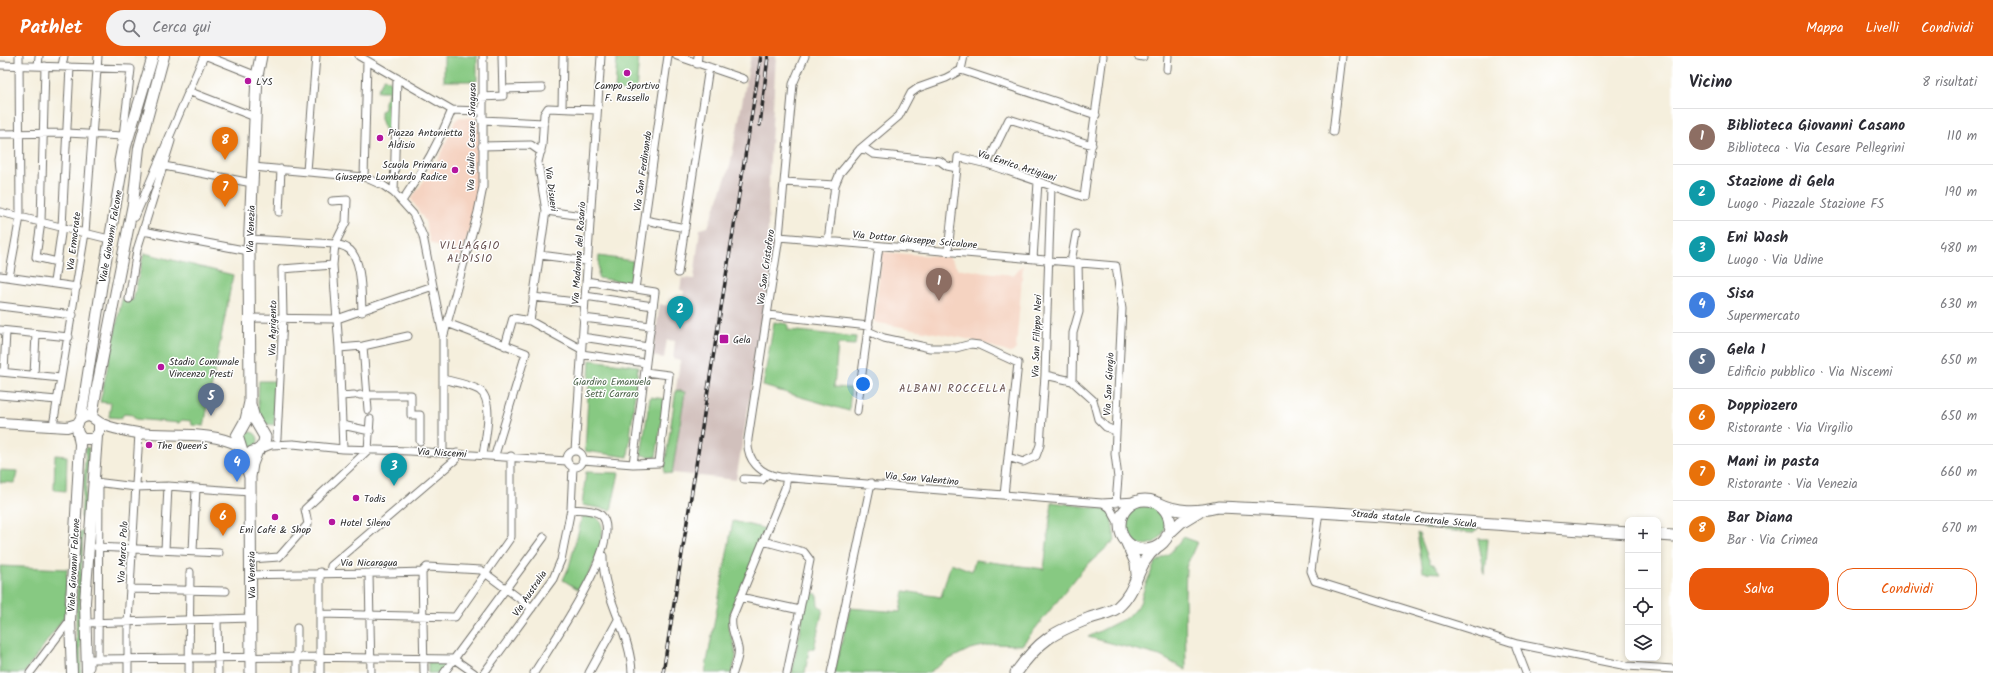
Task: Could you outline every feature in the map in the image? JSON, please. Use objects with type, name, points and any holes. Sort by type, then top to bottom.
[{"type":"main road","name":"Via Venezia","points":[[250,402],[249,251],[257,76],[261,56]]},
{"type":"main road","points":[[250,402],[254,418],[261,428],[265,442],[252,464],[250,477]]},
{"type":"main road","points":[[250,402],[241,429],[237,436],[250,477]]},
{"type":"main road","points":[[241,429],[253,424],[261,428]]},
{"type":"main road","points":[[241,447],[250,452],[259,450]]},
{"type":"main road","name":"Via Venezia","points":[[250,477],[252,673]]},
{"type":"main road","points":[[1016,673],[1042,642],[1052,634],[1117,608],[1127,598],[1147,554],[1157,547],[1167,535],[1170,521],[1167,514],[1158,503],[1143,500],[1136,501],[1124,511],[1120,526],[1121,532],[1136,563],[1137,574]]},
{"type":"main road","name":"Strada statale Centrale Sicula","points":[[1158,503],[1175,509],[1199,511],[1218,507],[1319,512],[1625,533]]},
{"type":"main road","name":"Strada statale Centrale Sicula","points":[[1167,535],[1181,522],[1199,511]]},
{"type":"main road","points":[[1661,535],[1673,536]]},
{"type":"main road","points":[[1127,543],[1142,550],[1157,547]]},
{"type":"street","points":[[9,277],[20,217],[19,56]]},
{"type":"street","points":[[39,56],[42,66],[44,133],[41,222],[36,257],[57,262]]},
{"type":"street","points":[[54,282],[62,227],[67,133],[66,66],[64,56]]},
{"type":"street","name":"Via Ermocrate","points":[[53,426],[73,315],[85,233],[98,56]]},
{"type":"street","name":"Viale Giovanni Falcone","points":[[72,673],[70,620],[80,444],[76,427],[126,146],[153,56]]},
{"type":"street","name":"Viale Giovanni Falcone","points":[[96,420],[96,392],[133,204],[139,148],[164,56]]},
{"type":"street","points":[[124,249],[137,208],[188,91],[206,56],[257,76]]},
{"type":"street","points":[[307,171],[316,56]]},
{"type":"street","points":[[359,56],[452,110],[481,111]]},
{"type":"street","name":"Via Giulio Cesare Siragusa","points":[[443,453],[443,338],[478,212],[482,187],[481,111],[483,56]]},
{"type":"street","points":[[482,97],[503,96],[502,56]]},
{"type":"street","points":[[562,108],[563,56]]},
{"type":"street","name":"Via Madonna del Rosario","points":[[575,451],[601,56]]},
{"type":"street","name":"Via San Ferdinando","points":[[635,289],[668,56]]},
{"type":"street","points":[[677,56],[744,79]]},
{"type":"street","points":[[697,64],[698,56]]},
{"type":"street","name":"Via San Cristoforo","points":[[767,474],[755,464],[750,455],[747,444],[779,237],[793,84],[805,56]]},
{"type":"street","points":[[961,70],[964,56]]},
{"type":"street","points":[[987,164],[1009,119],[1092,145],[1103,56]]},
{"type":"street","points":[[1166,69],[1168,56]]},
{"type":"street","points":[[1333,132],[1342,56]]},
{"type":"street","points":[[364,176],[367,61]]},
{"type":"street","points":[[0,65],[131,69],[123,136],[118,161],[120,178]]},
{"type":"street","points":[[678,273],[710,67]]},
{"type":"street","points":[[828,241],[835,185],[840,173],[860,149],[899,116],[912,93],[918,88],[946,78],[961,70],[1096,115]]},
{"type":"street","points":[[394,193],[397,78]]},
{"type":"street","points":[[503,88],[542,88]]},
{"type":"street","points":[[188,91],[256,118]]},
{"type":"street","name":"Via Disueri","points":[[530,322],[546,211],[538,162],[541,152],[544,114],[548,108],[597,110]]},
{"type":"street","points":[[402,201],[424,169],[441,138],[452,110]]},
{"type":"street","points":[[129,299],[137,250],[164,166],[177,118]]},
{"type":"street","points":[[482,120],[544,123]]},
{"type":"street","points":[[0,134],[67,133],[123,136]]},
{"type":"street","points":[[482,146],[531,145],[541,152]]},
{"type":"street","name":"Via Enrico Artigiani","points":[[957,168],[958,158],[987,164],[1084,197],[1092,145]]},
{"type":"street","points":[[860,149],[867,150],[873,154],[940,161],[947,166],[957,168],[948,251]]},
{"type":"street","points":[[164,166],[252,183]]},
{"type":"street","points":[[253,167],[364,176],[394,193],[413,214],[422,236],[443,338]]},
{"type":"street","points":[[279,212],[280,169]]},
{"type":"street","points":[[784,182],[835,185]]},
{"type":"street","points":[[1033,259],[1038,182]]},
{"type":"street","name":"Via San Filippo Neri","points":[[1008,458],[1023,462],[1036,456],[1040,445],[1045,375],[1051,187]]},
{"type":"street","points":[[332,201],[347,200],[346,222],[335,244],[333,265],[339,348],[343,449]]},
{"type":"street","points":[[546,211],[590,218]]},
{"type":"street","points":[[0,212],[110,239]]},
{"type":"street","points":[[645,220],[684,228]]},
{"type":"street","points":[[143,231],[249,251]]},
{"type":"street","points":[[1072,380],[1073,333],[1079,312],[1075,262],[1076,234]]},
{"type":"street","name":"Via Dottor Giuseppe Scicolone","points":[[779,237],[1116,266]]},
{"type":"street","points":[[250,239],[335,244],[348,248],[356,257],[359,270],[362,312]]},
{"type":"street","points":[[857,411],[879,246]]},
{"type":"street","points":[[540,254],[587,261]]},
{"type":"street","name":"Via Agrigento","points":[[277,438],[283,318],[282,269],[333,265]]},
{"type":"street","name":"Via San Giorgio","points":[[1116,266],[1122,309],[1115,454],[1118,478],[1116,503]]},
{"type":"street","points":[[0,276],[77,286]]},
{"type":"street","points":[[586,281],[655,292],[633,464]]},
{"type":"street","points":[[250,318],[337,319],[362,312],[433,286]]},
{"type":"street","points":[[533,298],[584,300],[653,306]]},
{"type":"street","points":[[0,306],[73,315]]},
{"type":"street","points":[[768,315],[868,329],[884,338],[930,348],[956,348],[971,344],[979,345],[1018,363],[1004,495]]},
{"type":"street","points":[[505,346],[513,318],[530,322],[581,352],[646,363]]},
{"type":"street","points":[[583,318],[651,326]]},
{"type":"street","points":[[447,323],[526,353],[495,456]]},
{"type":"street","points":[[61,378],[2,372],[3,330],[69,337]]},
{"type":"street","points":[[34,375],[36,334]]},
{"type":"street","points":[[339,348],[363,346],[408,336]]},
{"type":"street","points":[[582,337],[648,347]]},
{"type":"street","points":[[363,346],[360,395],[368,410]]},
{"type":"street","points":[[583,460],[633,464],[659,463],[669,375],[645,372]]},
{"type":"street","points":[[1045,375],[1072,380],[1093,400],[1098,419],[1106,426],[1116,431]]},
{"type":"street","points":[[443,379],[478,390],[484,394],[488,418],[483,455]]},
{"type":"street","points":[[0,395],[57,400]]},
{"type":"street","points":[[341,396],[411,395],[411,415],[420,415],[420,441]]},
{"type":"street","points":[[76,427],[86,416],[116,429],[139,433],[172,433],[223,439],[241,447]]},
{"type":"street","points":[[251,559],[279,557],[308,524],[305,509],[368,450],[370,419]]},
{"type":"street","points":[[96,420],[100,429],[97,436]]},
{"type":"street","points":[[0,423],[76,427],[87,440],[116,429]]},
{"type":"street","points":[[342,425],[370,431]]},
{"type":"street","points":[[261,428],[271,436],[293,444]]},
{"type":"street","points":[[223,439],[241,429]]},
{"type":"street","name":"Via Marco Polo","points":[[128,673],[128,622],[139,433]]},
{"type":"street","name":"Viale Giovanni Falcone","points":[[87,673],[85,602],[96,483],[97,436]]},
{"type":"street","points":[[259,450],[271,445],[293,444]]},
{"type":"street","name":"Via Niscemi","points":[[293,444],[343,449],[511,456],[567,461]]},
{"type":"street","points":[[575,451],[580,454],[583,460],[580,465],[573,467],[567,461],[569,454],[575,451]]},
{"type":"street","points":[[330,572],[331,566],[456,458],[457,454]]},
{"type":"street","points":[[320,614],[455,617],[511,537],[511,456]]},
{"type":"street","name":"Via Australia","points":[[484,673],[552,579],[561,560],[571,509],[573,467]]},
{"type":"street","name":"Via San Valentino","points":[[744,479],[762,480],[767,474],[787,477],[1102,503],[1136,501]]},
{"type":"street","points":[[733,673],[738,648],[730,626],[740,597],[785,488],[787,477]]},
{"type":"street","points":[[98,659],[100,623],[96,483],[136,487],[168,486],[250,492]]},
{"type":"street","points":[[831,673],[871,483]]},
{"type":"street","points":[[165,550],[168,486]]},
{"type":"street","points":[[193,551],[196,488]]},
{"type":"street","points":[[1102,503],[1110,508],[1120,526]]},
{"type":"street","points":[[571,509],[601,514],[605,521],[603,566],[606,582],[627,640],[632,663],[632,673]]},
{"type":"street","points":[[1319,512],[1312,571],[1316,581],[1517,644],[1627,666],[1673,669]]},
{"type":"street","points":[[444,673],[544,537]]},
{"type":"street","points":[[763,541],[804,552],[810,560],[788,673]]},
{"type":"street","points":[[97,547],[219,553]]},
{"type":"street","points":[[534,673],[585,591],[603,552]]},
{"type":"street","name":"Via Nicaragua","points":[[251,575],[320,572],[369,574],[422,572],[427,567],[482,570],[485,573]]},
{"type":"street","points":[[189,673],[190,572]]},
{"type":"street","points":[[320,572],[320,673]]},
{"type":"street","points":[[422,572],[424,673]]},
{"type":"street","points":[[485,573],[532,608]]},
{"type":"street","points":[[369,574],[371,673]]},
{"type":"street","points":[[130,589],[226,591]]},
{"type":"street","points":[[740,597],[800,610]]},
{"type":"street","points":[[86,623],[251,618]]},
{"type":"street","points":[[589,673],[619,618]]},
{"type":"street","points":[[217,619],[218,673]]},
{"type":"street","points":[[30,673],[70,620]]},
{"type":"street","points":[[297,628],[297,673]]},
{"type":"street","points":[[1517,644],[1516,647],[1526,673]]},
{"type":"street","points":[[91,673],[90,659],[371,657],[454,659],[474,673]]},
{"type":"shaded area","points":[[751,56],[776,56],[769,177],[768,235],[777,236],[736,480],[664,472],[680,361],[673,359],[675,341],[667,340],[664,358],[652,356],[660,304],[681,309],[684,291],[680,290],[682,278],[694,279],[700,229],[708,227],[730,166]]},
{"type":"shaded area","name":"Scuola Primaria Giuseppe Lombardo Radice","points":[[459,117],[474,118],[478,120],[480,125],[479,192],[473,219],[469,222],[471,226],[460,259],[430,242],[425,221],[411,199],[437,162],[455,121]]},
{"type":"shaded area","points":[[882,252],[949,257],[958,269],[1013,275],[1023,265],[1016,349],[1010,353],[983,343],[963,338],[874,322]]},
{"type":"green space","points":[[444,56],[477,56],[477,81],[444,81]]},
{"type":"green space","name":"Campo Sportivo F. Russello","points":[[617,56],[639,56],[636,92],[615,90]]},
{"type":"green space","points":[[384,78],[394,84],[391,131],[385,131],[381,118],[381,111],[384,109],[384,102],[389,91],[377,91]]},
{"type":"green space","name":"Stadio Comunale Vincenzo Presti","points":[[144,253],[233,275],[204,426],[192,425],[191,421],[182,420],[179,423],[135,419],[133,415],[124,414],[121,418],[109,417],[111,403],[100,402],[122,299],[133,300]]},
{"type":"green space","points":[[599,256],[633,261],[630,283],[598,278]]},
{"type":"green space","points":[[774,322],[788,324],[788,330],[856,337],[855,345],[838,344],[834,387],[851,388],[849,411],[763,386]]},
{"type":"green space","name":"Giardino Emanuela Setti Carraro","points":[[590,360],[638,366],[628,457],[585,451]]},
{"type":"green space","points":[[259,381],[276,381],[274,425],[260,423],[258,402]]},
{"type":"green space","points":[[676,390],[685,392],[672,474],[664,472]]},
{"type":"green space","points":[[650,397],[665,399],[656,457],[641,455]]},
{"type":"green space","points":[[247,432],[253,432],[258,437],[256,446],[253,448],[247,448],[242,443],[242,437]]},
{"type":"green space","points":[[86,447],[89,448],[84,519],[81,518]]},
{"type":"green space","points":[[55,455],[67,456],[66,491],[54,490]]},
{"type":"green space","points":[[0,470],[17,471],[15,483],[0,482]]},
{"type":"green space","points":[[586,472],[619,473],[611,510],[582,505]]},
{"type":"green space","points":[[1052,502],[1104,509],[1111,514],[1115,540],[1084,568],[1022,645],[994,644],[970,649],[946,661],[928,673],[834,673],[850,608],[900,612],[904,591],[941,597],[951,563],[972,571],[975,560],[1044,569]]},
{"type":"green space","points":[[1144,503],[1159,509],[1165,524],[1159,539],[1144,545],[1129,539],[1123,524],[1129,509]]},
{"type":"green space","points":[[583,514],[595,517],[601,523],[602,533],[596,558],[581,591],[563,580],[569,567]]},
{"type":"green space","points":[[733,521],[766,529],[731,612],[728,628],[734,643],[736,657],[732,673],[705,673]]},
{"type":"green space","points":[[1420,525],[1479,529],[1471,533],[1423,528]]},
{"type":"green space","points":[[80,531],[83,531],[80,612],[81,673],[77,673],[76,612]]},
{"type":"green space","points":[[1417,533],[1419,534],[1430,563],[1435,565],[1440,573],[1423,572]]},
{"type":"green space","points":[[1183,537],[1197,542],[1186,567],[1186,670],[1160,656],[1088,637],[1128,617],[1140,603],[1145,586],[1155,563],[1171,552]]},
{"type":"green space","points":[[1478,539],[1488,539],[1485,576]]},
{"type":"green space","points":[[0,566],[67,569],[65,616],[24,673],[0,673]]},
{"type":"green space","points":[[807,592],[817,594],[818,605],[823,609],[814,648],[809,650],[805,673],[792,673]]},
{"type":"green space","points":[[428,662],[448,662],[440,673],[428,673]]},
{"type":"railway","points":[[663,673],[761,56]]},
{"type":"railway","points":[[760,125],[768,56]]},
{"type":"place","name":"Campo Sportivo F. Russello","points":[[627,73]]},
{"type":"place","name":"LYS","points":[[248,81]]},
{"type":"place","name":"Piazza Antonietta Aldisio","points":[[380,138]]},
{"type":"place","name":"Bar Diana","points":[[225,160]]},
{"type":"place","name":"Scuola Primaria Giuseppe Lombardo Radice","points":[[455,170]]},
{"type":"place","name":"Mani in pasta","points":[[225,207]]},
{"type":"place","name":"Biblioteca Giovanni Casano","points":[[939,301]]},
{"type":"place","name":"Stazione di Gela","points":[[680,329]]},
{"type":"place","name":"Gela","points":[[724,339]]},
{"type":"place","name":"Stadio Comunale Vincenzo Presti","points":[[161,367]]},
{"type":"place","name":"Gela 1","points":[[211,416]]},
{"type":"place","name":"The Queen's","points":[[149,445]]},
{"type":"place","name":"Sisa","points":[[237,482]]},
{"type":"place","name":"Eni Wash","points":[[394,486]]},
{"type":"place","name":"Todis","points":[[356,498]]},
{"type":"place","name":"Eni Café & Shop","points":[[275,517]]},
{"type":"place","name":"Hotel Sileno","points":[[332,522]]},
{"type":"place","name":"Doppiozero","points":[[223,536]]},
{"type":"district","name":"VILLAGGIO ALDISIO","points":[[470,251]]},
{"type":"district","name":"ALBANI ROCCELLA","points":[[953,388]]}]
